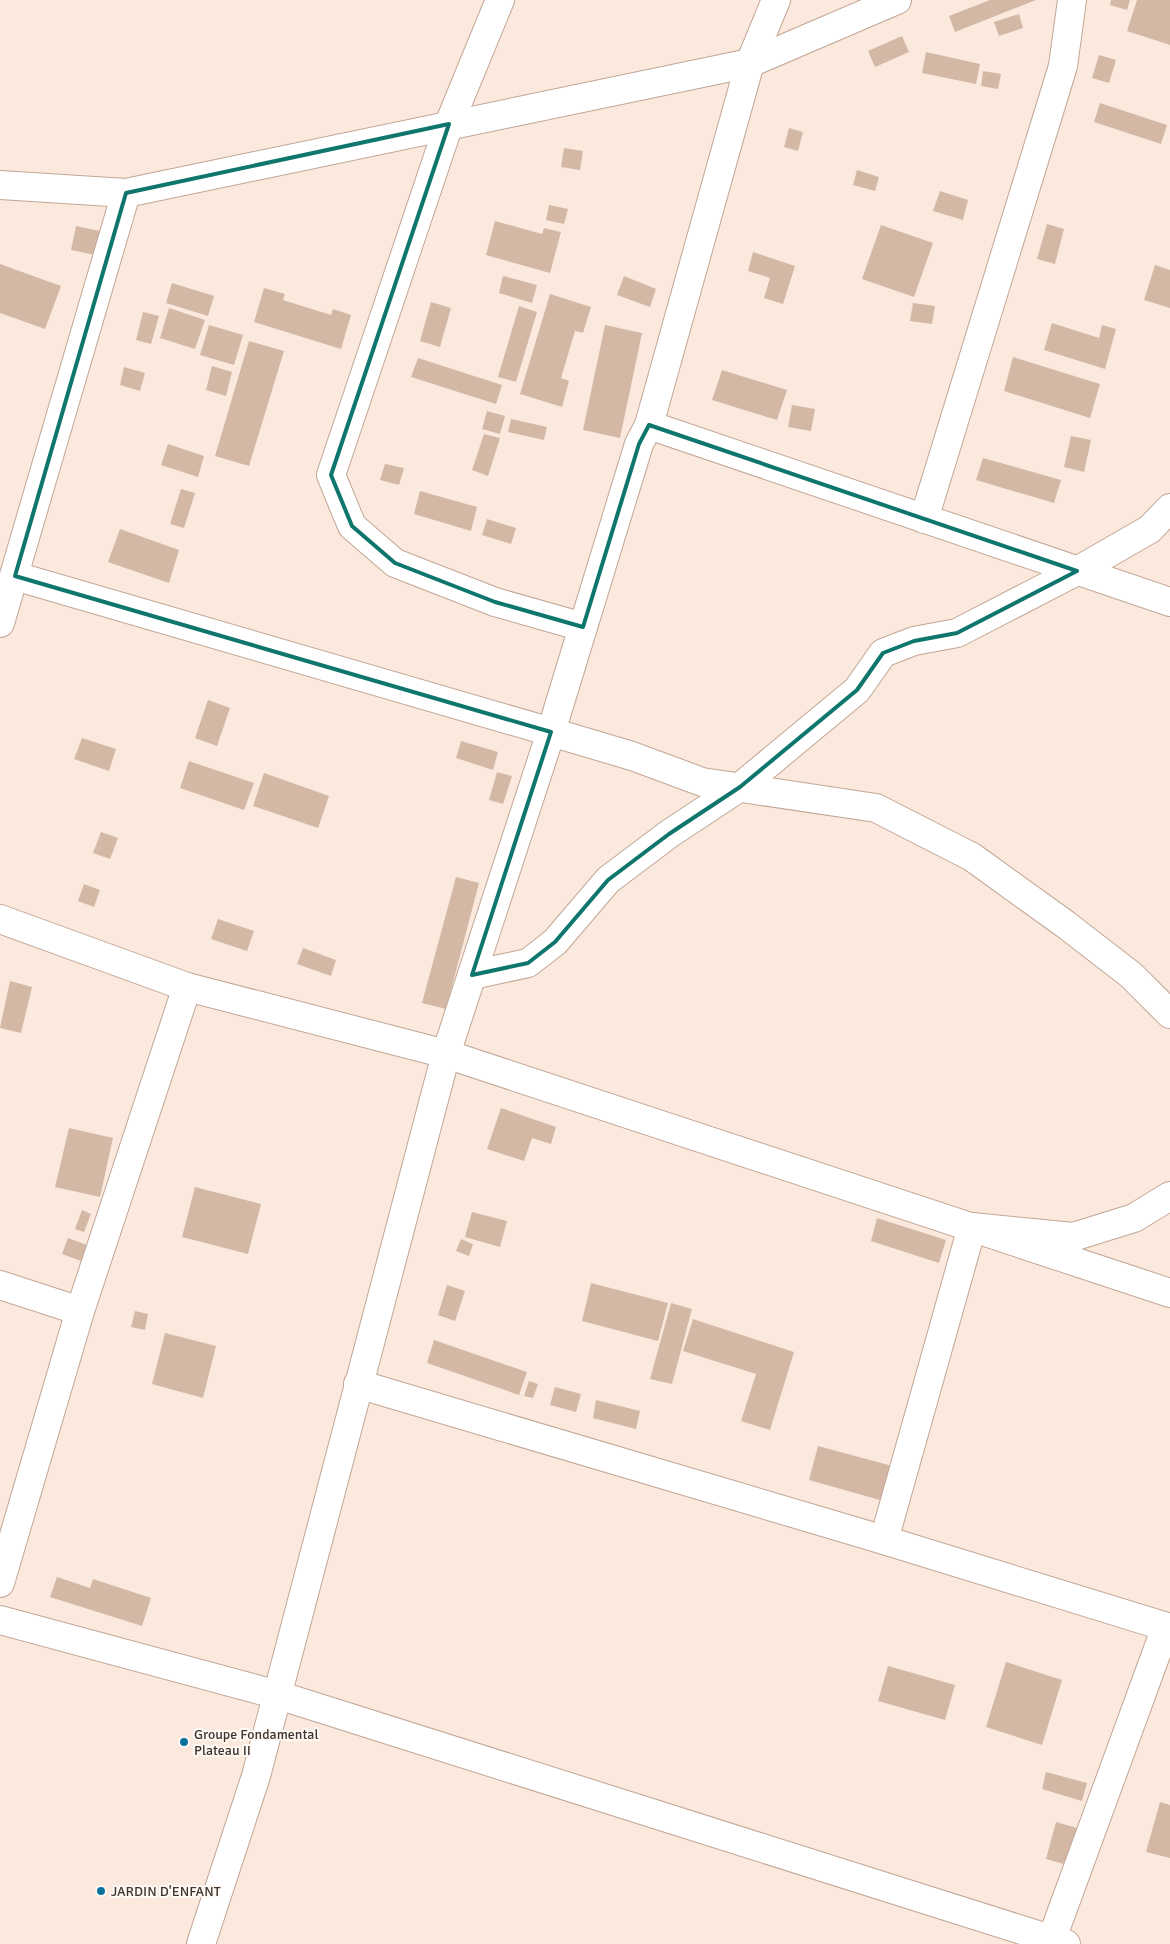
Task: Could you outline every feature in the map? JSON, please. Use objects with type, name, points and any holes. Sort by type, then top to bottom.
[{"type":"street","points":[[500,0],[450,124],[332,475],[352,526],[395,563],[495,602],[583,627]]},
{"type":"street","points":[[201,1944],[256,1776],[446,1054],[551,732],[639,444],[649,425],[750,63],[776,0]]},
{"type":"street","points":[[0,185],[126,193],[750,63],[897,0]]},
{"type":"street","points":[[924,519],[1063,66],[1072,0]]},
{"type":"street","points":[[0,623],[126,193]]},
{"type":"street","points":[[649,425],[1170,602]]},
{"type":"street","points":[[472,975],[528,963],[555,942],[608,880],[669,834],[740,787],[857,690],[884,653],[914,641],[957,633],[1078,571],[1150,529],[1170,508]]},
{"type":"street","points":[[15,576],[632,756],[702,782],[876,808],[972,856],[1131,975],[1170,1014]]},
{"type":"street","points":[[0,920],[186,987],[446,1054],[1170,1293]]},
{"type":"street","points":[[0,1584],[80,1311],[186,987]]},
{"type":"street","points":[[972,1227],[1073,1238],[1134,1218],[1170,1196]]},
{"type":"street","points":[[884,1540],[972,1227]]},
{"type":"street","points":[[0,1285],[80,1311]]},
{"type":"street","points":[[0,1620],[278,1695],[1056,1943],[1168,1627],[884,1540],[358,1384]]},
{"type":"highlighted area","points":[[449,124],[331,475],[352,526],[395,563],[495,602],[583,627],[639,444],[649,425],[1077,571],[957,633],[914,641],[883,653],[857,690],[740,787],[669,834],[608,880],[555,942],[528,963],[472,975],[551,732],[15,576],[126,193]]},
{"type":"building","points":[[990,0],[1036,0],[955,32],[949,16]]},
{"type":"building","points":[[1111,0],[1130,0],[1127,10],[1110,5]]},
{"type":"building","points":[[1137,0],[1170,0],[1170,45],[1127,31]]},
{"type":"building","points":[[1019,14],[1023,28],[999,36],[994,22]]},
{"type":"building","points":[[902,36],[909,52],[875,67],[868,51]]},
{"type":"building","points":[[926,52],[980,64],[976,84],[922,73]]},
{"type":"building","points":[[1099,55],[1116,60],[1109,83],[1092,78]]},
{"type":"building","points":[[983,71],[1001,74],[998,89],[981,86]]},
{"type":"building","points":[[1100,103],[1167,125],[1161,144],[1094,122]]},
{"type":"building","points":[[789,128],[803,132],[798,151],[784,147]]},
{"type":"building","points":[[564,148],[583,151],[580,170],[561,167]]},
{"type":"building","points":[[857,170],[879,177],[875,191],[853,185]]},
{"type":"building","points":[[940,191],[968,200],[963,220],[933,211]]},
{"type":"building","points":[[549,205],[568,209],[564,224],[546,220]]},
{"type":"building","points":[[495,221],[542,234],[544,228],[561,232],[550,273],[486,255]]},
{"type":"building","points":[[1047,224],[1064,229],[1055,264],[1037,259]]},
{"type":"building","points":[[881,225],[933,243],[914,297],[862,279]]},
{"type":"building","points":[[76,226],[100,231],[95,255],[71,250]]},
{"type":"building","points":[[753,252],[795,266],[783,304],[764,298],[770,278],[748,271]]},
{"type":"building","points":[[0,264],[61,286],[45,329],[0,313]]},
{"type":"building","points":[[1155,265],[1170,270],[1170,308],[1144,300]]},
{"type":"building","points":[[503,276],[537,285],[532,303],[499,293]]},
{"type":"building","points":[[624,276],[656,289],[650,307],[617,295]]},
{"type":"building","points":[[172,283],[214,296],[208,316],[166,303]]},
{"type":"building","points":[[264,288],[285,294],[283,300],[331,315],[333,309],[351,315],[341,349],[254,322]]},
{"type":"building","points":[[550,294],[591,307],[583,333],[575,331],[561,378],[569,381],[562,407],[520,394]]},
{"type":"building","points":[[431,302],[451,308],[440,347],[420,341]]},
{"type":"building","points":[[913,303],[935,306],[932,324],[910,321]]},
{"type":"building","points":[[519,306],[537,312],[516,382],[498,377]]},
{"type":"building","points":[[169,308],[205,320],[195,349],[160,338]]},
{"type":"building","points":[[143,312],[159,316],[151,344],[136,340]]},
{"type":"building","points":[[1052,323],[1099,338],[1102,325],[1116,329],[1105,369],[1044,350]]},
{"type":"building","points":[[209,325],[243,335],[234,365],[200,355]]},
{"type":"building","points":[[605,325],[642,333],[620,438],[583,430]]},
{"type":"building","points":[[249,341],[284,351],[249,466],[215,456]]},
{"type":"building","points":[[1013,357],[1100,384],[1090,418],[1004,391]]},
{"type":"building","points":[[418,358],[502,385],[496,404],[411,377]]},
{"type":"building","points":[[212,366],[232,372],[226,396],[206,390]]},
{"type":"building","points":[[124,367],[145,373],[140,391],[120,385]]},
{"type":"building","points":[[722,370],[787,390],[777,420],[712,400]]},
{"type":"building","points":[[792,405],[815,409],[811,431],[788,427]]},
{"type":"building","points":[[487,411],[505,416],[500,434],[482,429]]},
{"type":"building","points":[[511,419],[547,427],[544,440],[508,432]]},
{"type":"building","points":[[484,434],[500,438],[488,476],[472,470]]},
{"type":"building","points":[[1071,436],[1091,440],[1084,472],[1064,467]]},
{"type":"building","points":[[168,444],[204,456],[198,477],[161,465]]},
{"type":"building","points":[[983,458],[1061,480],[1054,503],[976,480]]},
{"type":"building","points":[[385,464],[404,468],[399,485],[380,480]]},
{"type":"building","points":[[181,489],[195,493],[184,528],[170,524]]},
{"type":"building","points":[[420,491],[477,507],[471,531],[414,514]]},
{"type":"building","points":[[487,519],[516,528],[511,544],[482,535]]},
{"type":"building","points":[[120,529],[179,550],[169,583],[108,562]]},
{"type":"building","points":[[208,700],[230,708],[217,746],[195,738]]},
{"type":"building","points":[[82,738],[116,749],[109,771],[74,759]]},
{"type":"building","points":[[461,741],[498,752],[493,770],[456,758]]},
{"type":"building","points":[[189,761],[254,783],[244,810],[180,788]]},
{"type":"building","points":[[497,772],[512,776],[503,804],[489,800]]},
{"type":"building","points":[[264,773],[329,796],[318,828],[253,806]]},
{"type":"building","points":[[101,832],[118,838],[110,859],[93,853]]},
{"type":"building","points":[[456,877],[479,883],[446,1009],[422,1003]]},
{"type":"building","points":[[84,884],[100,890],[94,907],[78,901]]},
{"type":"building","points":[[218,919],[254,931],[247,951],[211,939]]},
{"type":"building","points":[[303,948],[336,960],[331,976],[297,964]]},
{"type":"building","points":[[10,981],[32,987],[21,1033],[0,1028]]},
{"type":"building","points":[[501,1108],[556,1127],[551,1144],[532,1138],[524,1161],[487,1149]]},
{"type":"building","points":[[69,1128],[113,1138],[100,1197],[55,1187]]},
{"type":"building","points":[[195,1187],[261,1204],[248,1254],[182,1237]]},
{"type":"building","points":[[82,1210],[91,1214],[84,1232],[75,1229]]},
{"type":"building","points":[[472,1212],[507,1221],[500,1247],[465,1237]]},
{"type":"building","points":[[877,1218],[946,1240],[939,1263],[871,1241]]},
{"type":"building","points":[[68,1238],[87,1245],[81,1261],[62,1254]]},
{"type":"building","points":[[461,1239],[473,1244],[469,1256],[456,1251]]},
{"type":"building","points":[[591,1283],[668,1303],[658,1341],[582,1321]]},
{"type":"building","points":[[447,1285],[465,1291],[455,1321],[438,1315]]},
{"type":"building","points":[[671,1303],[692,1309],[672,1384],[650,1379]]},
{"type":"building","points":[[135,1311],[148,1314],[145,1330],[131,1327]]},
{"type":"building","points":[[693,1319],[794,1352],[770,1430],[741,1421],[756,1374],[683,1351]]},
{"type":"building","points":[[165,1333],[216,1346],[203,1398],[152,1384]]},
{"type":"building","points":[[434,1340],[527,1372],[519,1395],[427,1363]]},
{"type":"building","points":[[529,1381],[538,1384],[533,1398],[524,1396]]},
{"type":"building","points":[[555,1387],[581,1394],[576,1412],[550,1405]]},
{"type":"building","points":[[596,1400],[640,1411],[636,1429],[593,1418]]},
{"type":"building","points":[[818,1446],[896,1467],[887,1502],[809,1480]]},
{"type":"building","points":[[57,1577],[90,1588],[93,1579],[151,1598],[142,1626],[50,1597]]},
{"type":"building","points":[[1006,1662],[1062,1680],[1042,1745],[986,1727]]},
{"type":"building","points":[[888,1666],[955,1685],[945,1720],[878,1701]]},
{"type":"building","points":[[1046,1772],[1087,1783],[1082,1801],[1042,1789]]},
{"type":"building","points":[[1160,1802],[1170,1805],[1170,1858],[1146,1852]]},
{"type":"building","points":[[1056,1822],[1077,1828],[1067,1865],[1046,1859]]},
{"type":"place","name":"Groupe Fondamental Plateau II","points":[[184,1742]]},
{"type":"place","name":"JARDIN D'ENFANT","points":[[101,1891]]}]
